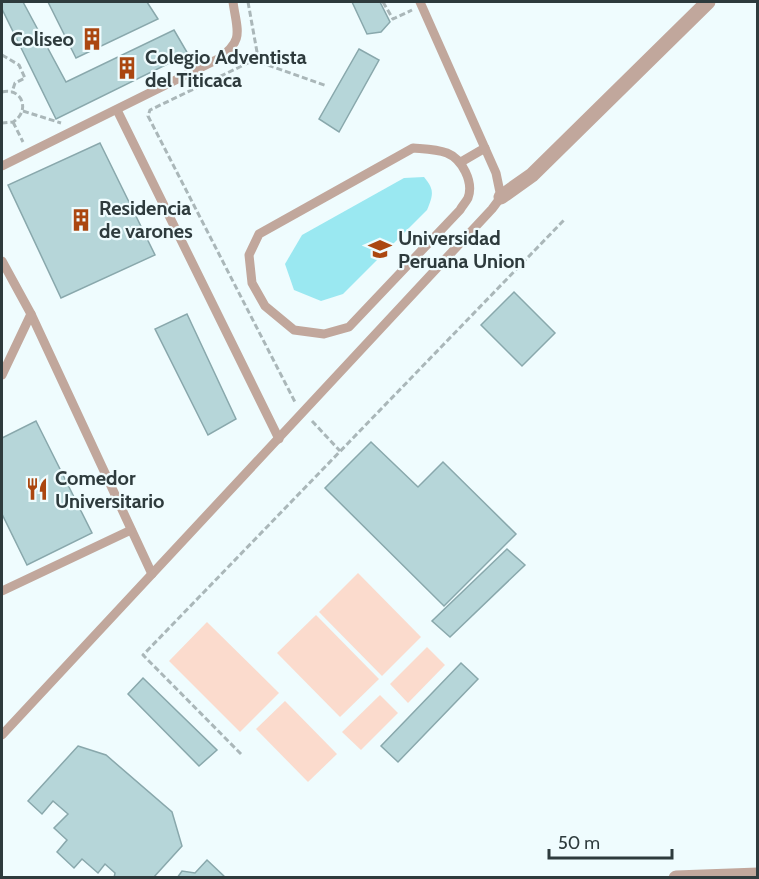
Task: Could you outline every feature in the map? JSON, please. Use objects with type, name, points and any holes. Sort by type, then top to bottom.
[{"type":"street","points":[[501,197],[532,175],[708,2]]},
{"type":"street","points":[[676,878],[758,874]]},
{"type":"lane","points":[[2,166],[218,59],[232,49],[237,37],[233,2]]},
{"type":"lane","points":[[2,735],[492,210],[501,197],[496,173],[421,3]]},
{"type":"lane","points":[[117,110],[279,439]]},
{"type":"lane","points":[[413,148],[449,153],[461,162],[469,182],[469,196],[460,210],[349,327],[324,334],[294,330],[265,306],[252,283],[249,255],[259,234],[413,148]]},
{"type":"lane","points":[[461,162],[485,148]]},
{"type":"lane","points":[[2,261],[31,314],[152,574]]},
{"type":"lane","points":[[2,375],[31,314]]},
{"type":"lane","points":[[2,591],[131,530]]},
{"type":"path","points":[[248,2],[257,52],[248,63],[150,110],[148,116],[294,401],[340,452]]},
{"type":"path","points":[[383,2],[393,19],[421,3]]},
{"type":"path","points":[[2,56],[19,65],[25,78],[15,83],[12,92]]},
{"type":"path","points":[[251,59],[327,86]]},
{"type":"path","points":[[2,92],[12,92],[22,99],[23,111],[13,123],[2,124]]},
{"type":"path","points":[[23,111],[64,124]]},
{"type":"path","points":[[13,123],[24,144]]},
{"type":"path","points":[[241,754],[143,655],[565,219]]},
{"type":"shaded area","points":[[358,573],[421,637],[382,676],[319,612]]},
{"type":"shaded area","points":[[316,615],[379,679],[340,717],[277,653]]},
{"type":"shaded area","points":[[207,622],[279,693],[240,732],[169,661]]},
{"type":"shaded area","points":[[427,647],[445,665],[408,703],[390,684]]},
{"type":"shaded area","points":[[380,695],[398,713],[361,750],[342,732]]},
{"type":"shaded area","points":[[285,701],[337,754],[308,782],[256,729]]},
{"type":"water","points":[[424,177],[432,193],[427,210],[343,294],[321,301],[294,290],[285,264],[302,235],[404,178]]},
{"type":"building","name":"Colegio Adventista del Titicaca","points":[[2,2],[23,2],[66,82],[174,30],[188,54],[56,119],[2,9]]},
{"type":"building","name":"Coliseo","points":[[48,2],[147,2],[158,19],[76,58]]},
{"type":"building","points":[[352,2],[380,2],[390,22],[381,32],[367,34]]},
{"type":"building","points":[[359,49],[379,60],[339,132],[319,119]]},
{"type":"building","name":"Residencia de varones","points":[[100,143],[155,255],[61,298],[8,185]]},
{"type":"building","points":[[514,292],[555,333],[522,366],[481,325]]},
{"type":"building","points":[[187,314],[236,419],[208,435],[155,329]]},
{"type":"building","points":[[36,421],[92,533],[27,565],[2,514],[2,438]]},
{"type":"building","points":[[371,442],[418,487],[443,462],[516,534],[444,606],[325,488]]},
{"type":"building","points":[[507,549],[525,565],[450,637],[432,621]]},
{"type":"building","points":[[461,663],[478,679],[398,762],[381,746]]},
{"type":"building","points":[[143,678],[217,750],[199,766],[128,694]]},
{"type":"building","points":[[78,746],[106,755],[172,812],[182,846],[153,878],[114,878],[115,873],[105,864],[98,873],[82,859],[74,868],[57,852],[67,840],[54,828],[68,814],[53,801],[42,814],[28,801]]},
{"type":"building","points":[[207,860],[226,878],[177,878],[182,871],[195,873]]},
{"type":"place","name":"Coliseo","points":[[92,39]]},
{"type":"place","name":"Colegio Adventista del Titicaca","points":[[127,68]]},
{"type":"place","name":"Residencia de varones","points":[[81,220]]},
{"type":"place","name":"Universidad Peruana Union","points":[[380,249]]},
{"type":"place","name":"Comedor Universitario","points":[[37,489]]}]
